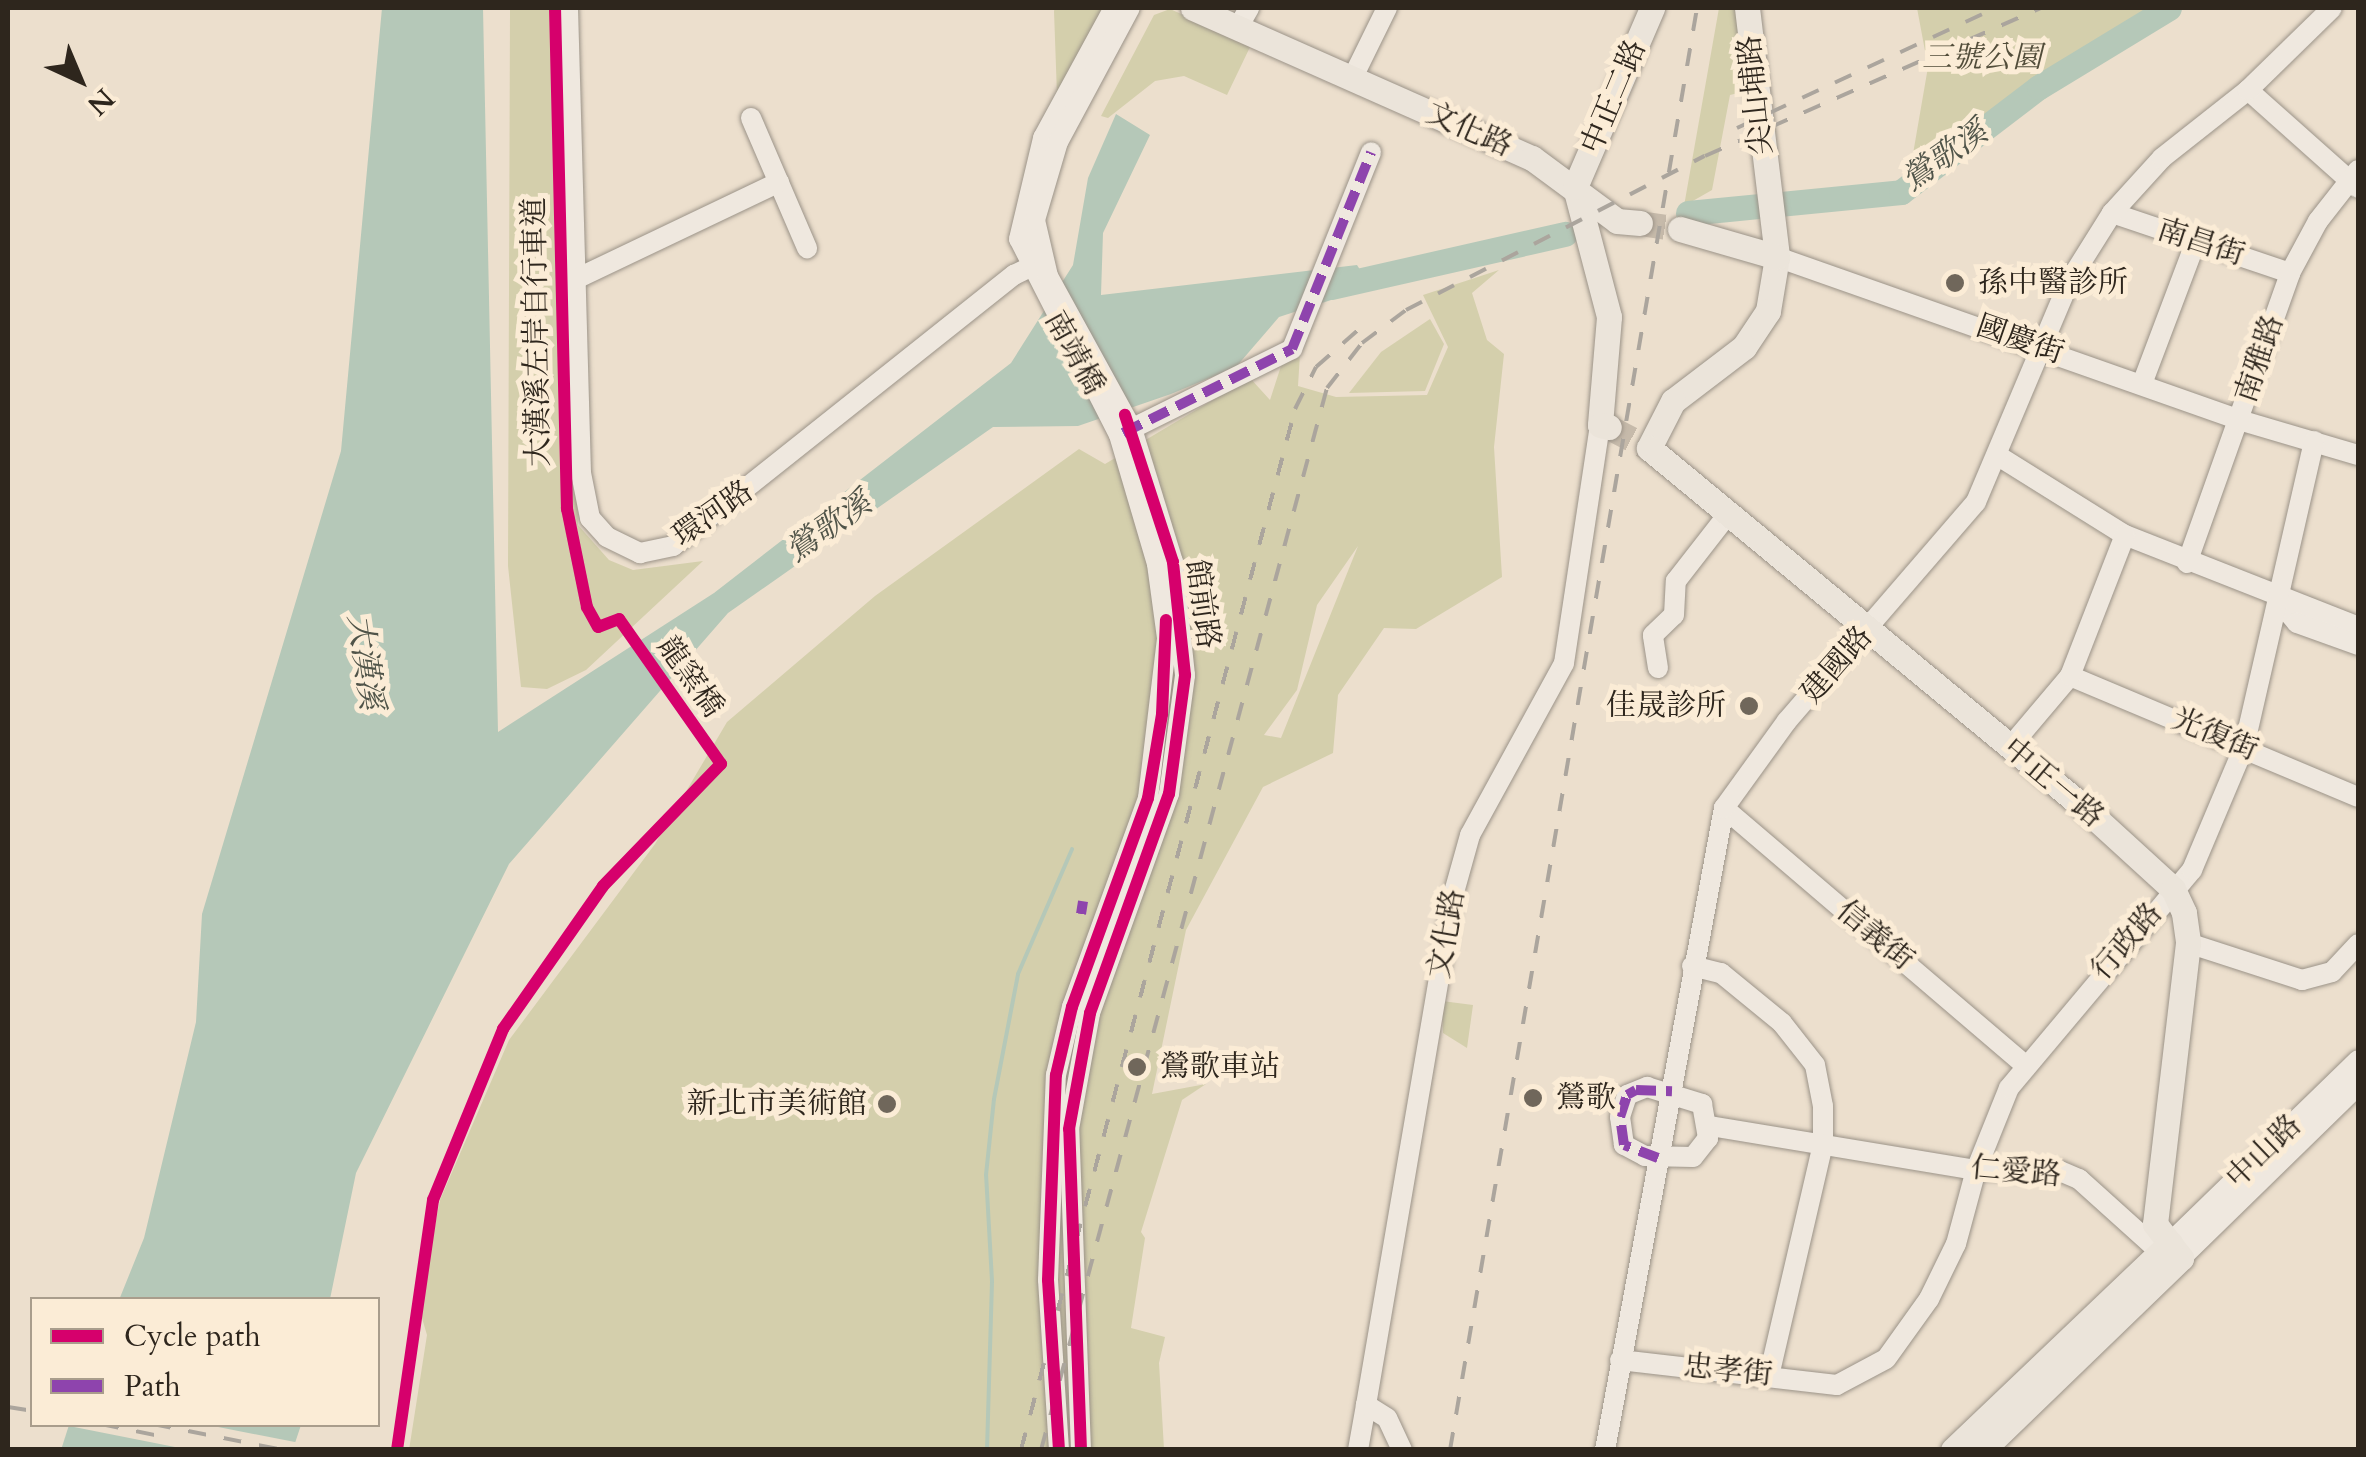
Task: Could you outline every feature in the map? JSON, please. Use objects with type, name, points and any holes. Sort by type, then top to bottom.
[{"type":"main road","name":"文化路","points":[[1192,8],[1243,18],[1353,78],[1532,158],[1578,197],[1609,317],[1604,426]]},
{"type":"main road","name":"中正二路","points":[[1578,197],[1652,8]]},
{"type":"main road","name":"尖山埔路","points":[[1747,8],[1770,231],[1777,257]]},
{"type":"main road","points":[[1578,197],[1618,220],[1640,223]]},
{"type":"main road","name":"國慶街","points":[[1680,229],[1777,257]]},
{"type":"main road","name":"中正一路","points":[[1777,257],[1768,310],[1744,347],[1673,401],[1650,448],[1869,628],[2174,889]]},
{"type":"main road","points":[[2170,1251],[2155,1224],[2188,943],[2174,889]]},
{"type":"main road","points":[[1953,1450],[2170,1251]]},
{"type":"main road","points":[[1982,1450],[2170,1251]]},
{"type":"street","name":"環河路","points":[[568,8],[581,473],[590,518],[606,536],[640,553],[674,546],[1039,272]]},
{"type":"street","points":[[1039,272],[1019,239],[1030,174],[1114,8]]},
{"type":"street","points":[[1039,272],[1034,220],[1058,142],[1130,8]]},
{"type":"street","points":[[1353,78],[1387,8]]},
{"type":"street","name":"建國路","points":[[1605,1450],[1724,808],[1787,721],[1976,502],[2000,457],[2070,280],[2112,213],[2162,158],[2248,90],[2332,8]]},
{"type":"street","points":[[2248,90],[2355,179]]},
{"type":"street","points":[[751,118],[807,248]]},
{"type":"street","points":[[1122,425],[1292,349],[1371,152]]},
{"type":"street","name":"南雅路","points":[[2186,563],[2290,273],[2355,179]]},
{"type":"street","points":[[576,279],[779,182]]},
{"type":"street","name":"南昌街","points":[[2112,213],[2290,273]]},
{"type":"street","points":[[2142,384],[2196,241]]},
{"type":"street","name":"國慶街","points":[[1777,257],[2043,347],[2239,420],[2358,455]]},
{"type":"street","name":"南靖橋","points":[[1039,272],[1122,425]]},
{"type":"street","name":"館前路","points":[[1059,1450],[1048,1280],[1056,1075],[1072,1008],[1148,798],[1167,650],[1157,564],[1122,425]]},
{"type":"street","name":"館前路","points":[[1081,1450],[1068,1129],[1090,1014],[1169,794],[1185,676],[1173,562],[1122,425]]},
{"type":"street","name":"文化路","points":[[1358,1450],[1460,862],[1564,663],[1604,426]]},
{"type":"street","name":"行政路","points":[[1837,1385],[1886,1359],[1929,1299],[1956,1244],[1994,1118],[2025,1064],[2192,870],[2244,747],[2314,441]]},
{"type":"street","points":[[2000,457],[2125,535],[2186,563],[2358,627]]},
{"type":"street","points":[[1658,668],[1654,635],[1674,615],[1676,581],[1729,513]]},
{"type":"street","points":[[2010,747],[2070,676],[2125,535]]},
{"type":"street","points":[[2276,597],[2297,623],[2358,645]]},
{"type":"street","name":"光復街","points":[[2070,676],[2358,797]]},
{"type":"street","name":"信義街","points":[[1724,808],[2025,1064]]},
{"type":"street","points":[[2188,943],[2302,980],[2332,972],[2358,944]]},
{"type":"street","points":[[1692,966],[1721,972],[1802,1044],[1815,1065],[1823,1144],[1770,1376]]},
{"type":"street","name":"中山路","points":[[2170,1251],[2358,1060]]},
{"type":"street","name":"中山路","points":[[2170,1251],[2358,1085]]},
{"type":"street","points":[[1636,1090],[1672,1091],[1702,1104],[1710,1126],[1693,1157],[1658,1158],[1624,1145],[1620,1118],[1627,1095],[1636,1090]]},
{"type":"street","name":"仁愛路","points":[[1710,1126],[1976,1170],[2060,1171],[2079,1179],[2170,1251]]},
{"type":"street","name":"忠孝街","points":[[1620,1360],[1837,1385]]},
{"type":"street","points":[[1366,1405],[1387,1418],[1402,1450]]},
{"type":"green space","points":[[510,8],[560,8],[578,525],[609,560],[633,570],[703,561],[586,670],[547,689],[521,687],[508,566]]},
{"type":"green space","points":[[1105,8],[1057,95],[1054,11]]},
{"type":"green space","points":[[1719,8],[1742,8],[1746,91],[1730,95],[1712,190],[1684,206]]},
{"type":"green space","name":"三號公園","points":[[1917,8],[2153,8],[2014,96],[1909,177],[1928,67]]},
{"type":"green space","points":[[1170,9],[1251,45],[1227,95],[1184,76],[1155,81],[1108,118],[1101,116],[1154,15]]},
{"type":"green space","points":[[1499,270],[1472,293],[1487,340],[1504,354],[1494,447],[1502,577],[1416,629],[1384,628],[1338,695],[1333,753],[1263,787],[1186,930],[1152,1094],[1206,1084],[1182,1100],[1141,1232],[1145,1238],[1131,1328],[1165,1337],[1159,1363],[1164,1449],[409,1450],[427,1335],[419,1308],[440,1200],[509,1040],[655,844],[727,722],[875,596],[1079,449],[1105,464],[1250,378],[1270,400],[1281,366],[1300,354],[1298,386],[1336,397],[1427,395],[1448,347],[1423,295]],"holes":[[[1358,546],[1281,738],[1264,735],[1297,690],[1317,605]]]},
{"type":"green space","points":[[1430,319],[1444,344],[1425,391],[1349,393],[1381,352]]},
{"type":"green space","points":[[1442,1001],[1473,1005],[1467,1048],[1443,1033]]},
{"type":"water","name":"大漢溪","points":[[382,8],[483,8],[498,732],[714,593],[1011,363],[1073,265],[1088,178],[1116,114],[1150,135],[1103,233],[1101,295],[1357,265],[1371,287],[1279,317],[1236,367],[1171,394],[1078,426],[993,427],[728,613],[509,864],[356,1173],[330,1297],[120,1297],[144,1238],[196,1022],[202,914],[341,451]]},
{"type":"water","points":[[68,1427],[300,1427],[293,1449],[61,1450]]},
{"type":"pier","points":[[74,1427],[218,1427],[300,1443],[298,1450],[185,1449]]},
{"type":"waterway","name":"鶯歌溪","points":[[1688,213],[1901,192],[2039,87],[2169,8]]},
{"type":"waterway","name":"鶯歌溪","points":[[1331,287],[1565,234]]},
{"type":"waterway","points":[[987,1450],[992,1281],[986,1175],[994,1099],[1018,974],[1072,849]]},
{"type":"tunnel","points":[[1640,223],[1680,229]]},
{"type":"tunnel","points":[[1609,427],[1649,448]]},
{"type":"railway","points":[[1450,1450],[1697,8]]},
{"type":"railway","points":[[1737,128],[1995,8]]},
{"type":"railway","points":[[1041,1450],[1327,388],[1362,343],[1406,310],[1705,156],[2040,8]]},
{"type":"railway","points":[[1021,1450],[1295,409],[1316,367],[1365,324]]},
{"type":"railway","points":[[8,1407],[30,1411]]},
{"type":"railway","points":[[116,1427],[169,1438]]},
{"type":"railway","points":[[168,1427],[283,1450]]},
{"type":"marked path","points":[[1123,433],[1292,349],[1371,152]]},
{"type":"marked path","points":[[1081,914],[1083,901]]},
{"type":"marked path","points":[[1658,1158],[1624,1145],[1620,1117],[1627,1095],[1636,1090],[1672,1091]]},
{"type":"cycle path","name":"大漢溪左岸自行車道","points":[[397,1450],[433,1200],[503,1029],[603,886],[721,764],[619,619],[598,627],[587,607],[567,509],[555,8]]},
{"type":"cycle path","points":[[1081,1450],[1069,1129],[1090,1013],[1169,794],[1185,675],[1173,562],[1125,415]]},
{"type":"cycle path","points":[[1059,1450],[1048,1280],[1056,1075],[1072,1007],[1148,798],[1162,714],[1166,620]]},
{"type":"place","name":"孫中醫診所","points":[[1955,283]]},
{"type":"place","name":"佳晟診所","points":[[1749,706]]},
{"type":"place","name":"鶯歌車站","points":[[1137,1067]]},
{"type":"place","name":"鶯歌","points":[[1533,1098]]},
{"type":"place","name":"新北市美術館","points":[[887,1104]]}]
